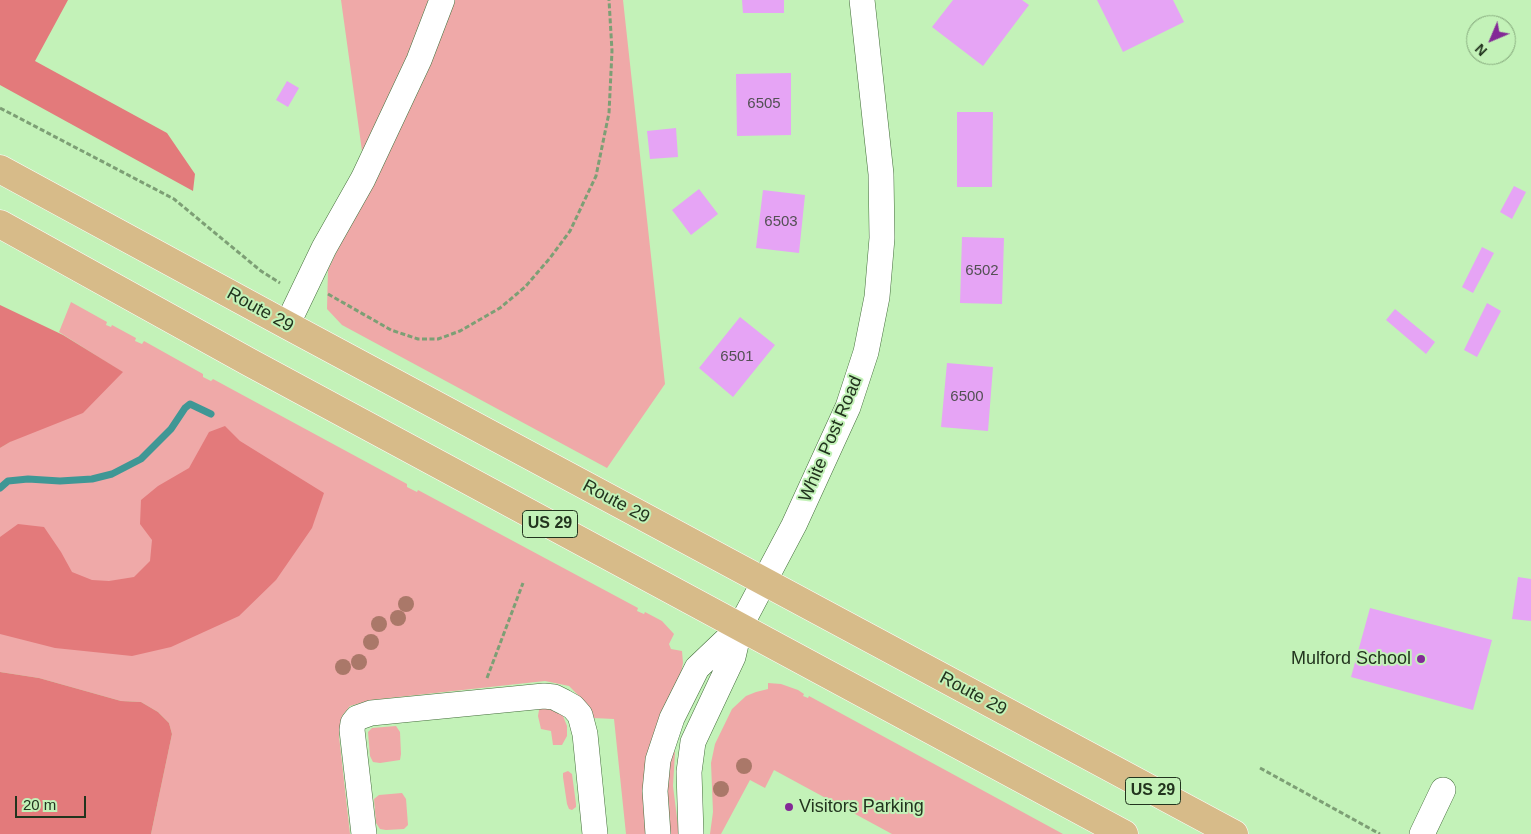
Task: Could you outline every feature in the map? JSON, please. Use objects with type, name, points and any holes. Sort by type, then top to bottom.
[{"type":"main road","name":"Route 29","points":[[0,169],[1234,834]]},
{"type":"main road","name":"US 29","points":[[0,224],[248,362],[1124,834]]},
{"type":"street","points":[[287,325],[324,248],[363,179],[419,60],[442,0]]},
{"type":"street","name":"White Post Road","points":[[740,627],[794,525],[848,407],[866,352],[877,297],[882,238],[881,174],[862,0]]},
{"type":"street","points":[[658,834],[655,791],[658,760],[672,718],[697,668],[740,627]]},
{"type":"street","points":[[691,834],[689,772],[693,742],[733,657],[740,627]]},
{"type":"street","points":[[364,834],[352,730],[353,723],[357,718],[371,713],[544,696],[554,697],[573,707],[580,715],[584,734],[595,834]]},
{"type":"street","points":[[1422,834],[1443,790]]},
{"type":"path","points":[[478,702],[523,583]]},
{"type":"path","points":[[1260,768],[1380,834]]},
{"type":"shaded area","points":[[0,0],[68,0],[35,61],[167,133],[195,174],[193,191],[0,85]]},
{"type":"shaded area","points":[[341,0],[623,0],[665,384],[607,468],[342,325],[327,309],[328,270],[367,187]]},
{"type":"shaded area","points":[[71,302],[107,322],[106,325],[111,327],[112,325],[136,338],[135,341],[142,344],[144,341],[203,374],[203,377],[211,381],[213,379],[407,484],[407,487],[417,492],[418,490],[638,608],[637,611],[644,614],[645,612],[662,621],[674,634],[669,644],[671,649],[682,651],[683,663],[649,834],[626,834],[614,719],[593,718],[586,703],[569,686],[545,681],[371,700],[350,706],[342,716],[339,736],[350,834],[151,834],[172,734],[169,723],[158,712],[141,702],[121,701],[39,678],[0,672],[0,448],[122,372],[59,332]]},
{"type":"shaded area","points":[[0,305],[63,335],[123,372],[83,413],[10,442],[0,448]]},
{"type":"shaded area","points":[[225,426],[240,441],[324,493],[312,528],[276,580],[239,616],[171,647],[132,656],[55,648],[0,634],[0,537],[18,524],[44,527],[72,572],[92,580],[109,581],[134,577],[150,561],[152,540],[140,524],[141,500],[158,486],[189,468],[209,432]]},
{"type":"shaded area","points":[[0,672],[39,678],[121,701],[141,702],[158,712],[169,723],[172,734],[151,834],[0,834]]},
{"type":"shaded area","points":[[768,683],[781,684],[798,690],[804,694],[803,696],[808,698],[809,696],[1063,834],[892,834],[774,770],[765,788],[750,780],[721,834],[710,834],[713,812],[711,763],[715,744],[732,709],[746,696],[768,689]]},
{"type":"shaded area","points":[[540,704],[561,713],[563,716],[567,726],[567,736],[562,745],[553,745],[551,731],[541,729],[538,716]]},
{"type":"shaded area","points":[[396,726],[400,732],[400,760],[380,763],[373,762],[370,756],[368,732],[372,728]]},
{"type":"shaded area","points":[[669,751],[675,752],[673,786],[679,834],[667,834],[663,799]]},
{"type":"shaded area","points":[[568,771],[572,774],[576,804],[576,807],[572,810],[569,809],[567,804],[563,777],[563,773]]},
{"type":"shaded area","points":[[402,793],[406,799],[408,825],[404,829],[380,829],[376,823],[374,799],[379,795]]},
{"type":"building","points":[[742,0],[784,0],[784,13],[743,13]]},
{"type":"building","points":[[953,0],[1022,0],[1029,5],[983,66],[932,27]]},
{"type":"building","points":[[1097,0],[1173,0],[1184,22],[1123,52]]},
{"type":"building","points":[[791,73],[791,135],[737,136],[736,74]]},
{"type":"building","points":[[287,81],[299,88],[288,107],[276,100]]},
{"type":"building","points":[[957,112],[993,112],[992,187],[957,187]]},
{"type":"building","points":[[676,128],[678,157],[650,159],[647,131]]},
{"type":"building","points":[[1514,186],[1526,192],[1512,219],[1500,212]]},
{"type":"building","points":[[699,189],[718,214],[691,235],[672,210]]},
{"type":"building","points":[[763,190],[805,195],[799,253],[756,248]]},
{"type":"building","points":[[962,237],[1004,238],[1002,304],[960,303]]},
{"type":"building","points":[[1482,247],[1494,253],[1473,293],[1462,287]]},
{"type":"building","points":[[1487,303],[1501,311],[1477,357],[1464,350]]},
{"type":"building","points":[[1395,309],[1435,342],[1426,354],[1386,320]]},
{"type":"building","points":[[740,317],[775,345],[733,397],[699,368]]},
{"type":"building","points":[[947,363],[993,367],[988,431],[941,427]]},
{"type":"building","points":[[1518,577],[1531,579],[1531,621],[1512,619]]},
{"type":"building","name":"Mulford School","points":[[1370,608],[1492,640],[1473,710],[1351,677]]},
{"type":"waterway","points":[[0,488],[8,481],[28,479],[60,481],[92,479],[112,474],[141,459],[171,429],[185,408],[190,404],[211,414]]},
{"type":"place","name":"Mulford School","points":[[1421,659]]},
{"type":"place","name":"Visitors Parking","points":[[789,807]]}]
